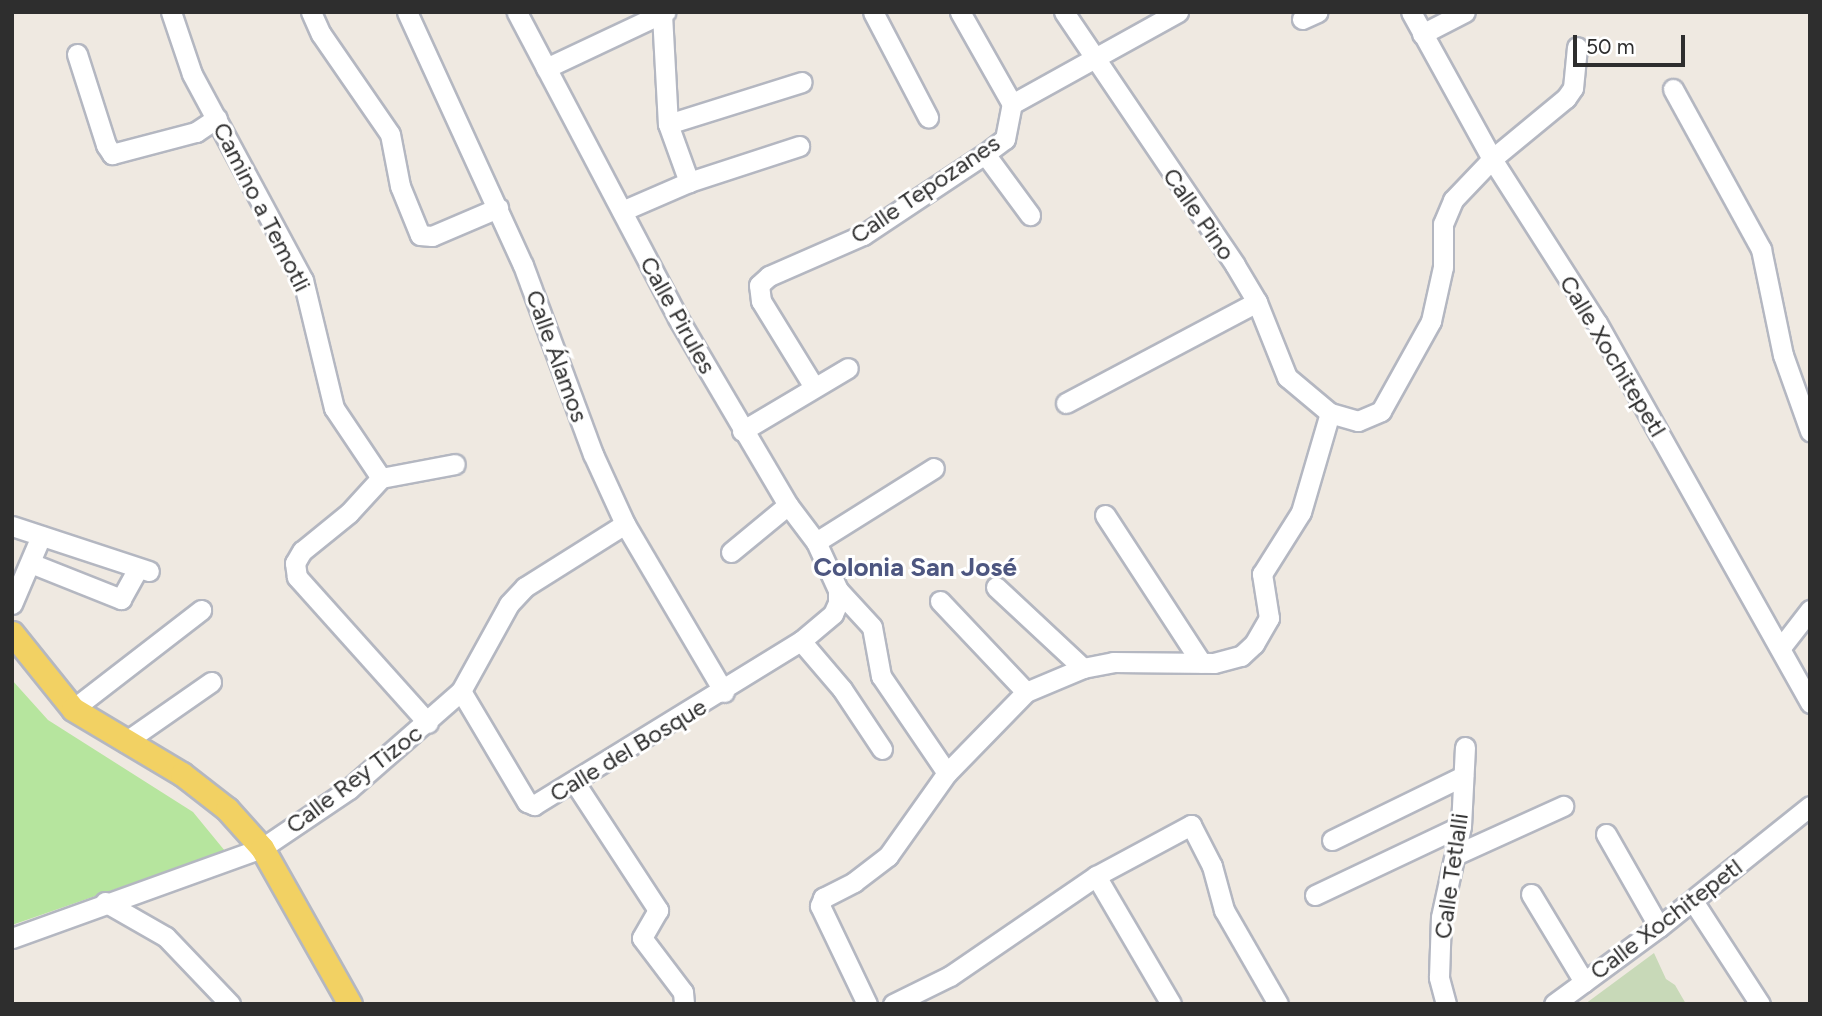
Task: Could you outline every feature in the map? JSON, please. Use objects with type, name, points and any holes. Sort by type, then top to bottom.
[{"type":"main road","points":[[12,633],[73,709],[182,774],[218,802],[262,848],[350,1004]]},
{"type":"street","name":"Camino a Temotli","points":[[171,12],[192,74],[303,280],[334,408],[382,478]]},
{"type":"street","points":[[312,12],[321,34],[390,134],[400,186],[420,235],[432,236],[498,208]]},
{"type":"street","name":"Calle Álamos","points":[[407,12],[498,208],[593,454],[625,524],[724,692]]},
{"type":"street","name":"Calle Pirules","points":[[517,12],[742,430],[788,505],[816,542],[838,590]]},
{"type":"street","points":[[873,12],[928,117]]},
{"type":"street","points":[[960,12],[1012,104]]},
{"type":"street","name":"Calle Pino","points":[[1064,12],[1257,302],[1287,377],[1330,413]]},
{"type":"street","name":"Calle Tepozanes","points":[[814,387],[761,301],[759,285],[769,276],[863,235],[1005,139],[1012,104],[1178,12]]},
{"type":"street","name":"Calle Xochitepetl","points":[[1411,12],[1492,159],[1597,323],[1782,646],[1810,703]]},
{"type":"street","points":[[1422,34],[1465,12]]},
{"type":"street","points":[[546,68],[663,13],[668,124],[689,182]]},
{"type":"street","points":[[867,1004],[820,906],[823,898],[854,882],[888,856],[947,773],[1026,692],[1083,668],[1113,662],[1200,662],[1241,656],[1262,633],[1269,610],[1262,574],[1301,512],[1330,413],[1358,421],[1381,411],[1431,321],[1443,267],[1443,224],[1453,200],[1492,159],[1566,98],[1573,88],[1577,47]]},
{"type":"street","points":[[76,54],[113,154],[196,132],[216,118]]},
{"type":"street","points":[[668,124],[802,82]]},
{"type":"street","points":[[1673,89],[1761,248],[1783,355],[1810,431]]},
{"type":"street","points":[[622,211],[689,182],[799,146]]},
{"type":"street","points":[[985,154],[1030,215]]},
{"type":"street","points":[[1066,403],[1257,302]]},
{"type":"street","points":[[742,430],[848,368]]},
{"type":"street","points":[[428,723],[297,577],[295,563],[302,551],[349,513],[382,478],[455,464]]},
{"type":"street","points":[[816,542],[934,468]]},
{"type":"street","points":[[731,552],[788,505]]},
{"type":"street","points":[[1105,515],[1200,662]]},
{"type":"street","name":"Calle Rey Tizoc","points":[[12,938],[105,902],[262,848],[349,789],[428,723],[461,691],[517,594],[625,524]]},
{"type":"street","points":[[12,526],[143,569],[121,599],[33,565]]},
{"type":"street","points":[[12,604],[33,565],[41,536]]},
{"type":"street","points":[[996,587],[1083,668]]},
{"type":"street","points":[[838,590],[872,627],[881,676],[947,773]]},
{"type":"street","name":"Calle del Bosque","points":[[461,691],[527,802],[541,803],[724,692],[801,641],[833,614],[838,590]]},
{"type":"street","points":[[940,601],[1026,692]]},
{"type":"street","points":[[73,709],[201,610]]},
{"type":"street","points":[[1782,646],[1810,610]]},
{"type":"street","points":[[801,641],[842,689],[882,749]]},
{"type":"street","points":[[125,741],[211,682]]},
{"type":"street","name":"Calle Tetlalli","points":[[1446,1004],[1439,977],[1441,917],[1461,826],[1465,747]]},
{"type":"street","points":[[1332,840],[1463,776]]},
{"type":"street","points":[[575,783],[657,910],[642,938],[683,992],[684,1004]]},
{"type":"street","points":[[1455,855],[1563,806]]},
{"type":"street","name":"Calle Xochitepetl","points":[[1554,1004],[1693,901],[1809,809]]},
{"type":"street","points":[[892,1004],[950,976],[1096,876],[1191,825],[1212,866],[1224,910],[1278,1004]]},
{"type":"street","points":[[1315,895],[1461,826]]},
{"type":"street","points":[[1606,834],[1659,927]]},
{"type":"street","points":[[1096,876],[1171,1004]]},
{"type":"street","points":[[1531,894],[1584,982]]},
{"type":"street","points":[[1693,901],[1760,1004]]},
{"type":"street","points":[[105,902],[166,937],[230,1004]]},
{"type":"green space","points":[[12,680],[48,720],[193,812],[225,851],[12,925]]},
{"type":"green space","points":[[1654,953],[1666,979],[1675,985],[1686,1004],[1585,1004]]},
{"type":"district","name":"Colonia San José","points":[[915,568]]}]
